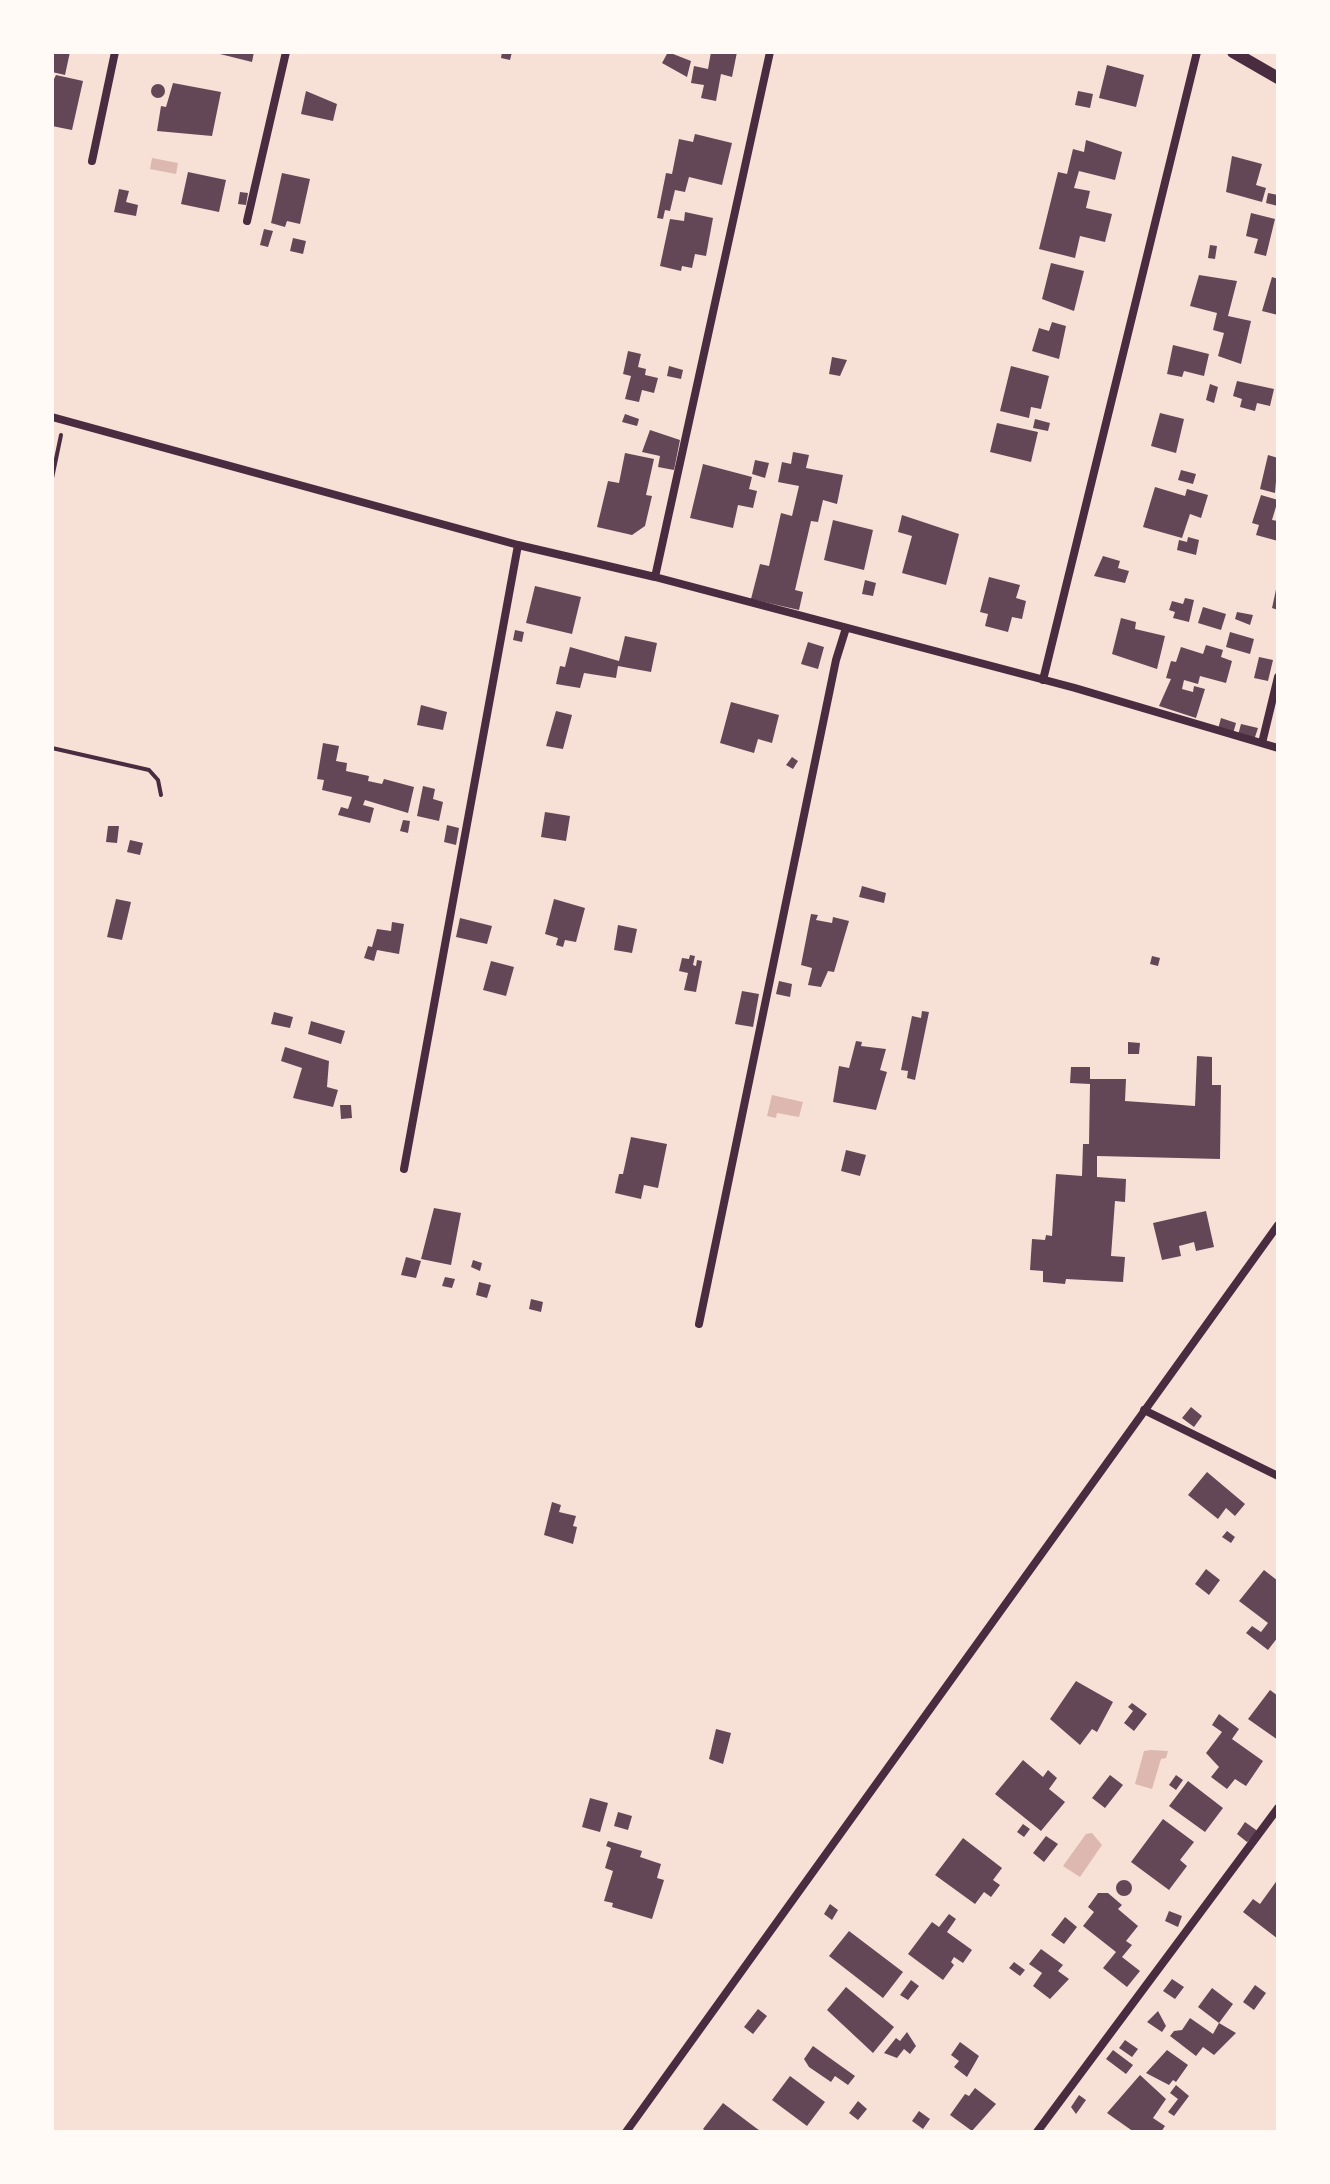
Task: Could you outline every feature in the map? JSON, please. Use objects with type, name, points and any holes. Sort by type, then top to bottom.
[{"type":"street","points":[[92,161],[115,52]]},
{"type":"street","points":[[247,221],[286,52]]},
{"type":"street","points":[[655,577],[770,52]]},
{"type":"street","points":[[1043,680],[1197,52]]},
{"type":"street","points":[[1233,52],[1278,78]]},
{"type":"street","points":[[52,417],[518,545],[655,577],[1043,680],[1278,748]]},
{"type":"street","points":[[404,1169],[518,545]]},
{"type":"street","points":[[699,1324],[836,660],[846,628]]},
{"type":"street","points":[[1262,743],[1278,677]]},
{"type":"street","points":[[626,2132],[1278,1225]]},
{"type":"street","points":[[1144,1410],[1278,1476]]},
{"type":"street","points":[[1037,2132],[1278,1808]]},
{"type":"path","points":[[52,478],[64,421]]},
{"type":"path","points":[[52,748],[149,770],[158,780],[161,795]]},
{"type":"shaded area","points":[[152,158],[178,163],[176,174],[150,169]]},
{"type":"shaded area","points":[[772,1095],[803,1102],[799,1117],[777,1113],[776,1118],[767,1116]]},
{"type":"shaded area","points":[[1144,1751],[1168,1751],[1166,1758],[1161,1759],[1152,1789],[1135,1784]]},
{"type":"shaded area","points":[[1092,1833],[1102,1845],[1080,1877],[1063,1866],[1086,1834]]},
{"type":"building","points":[[52,52],[70,52],[65,75],[52,72]]},
{"type":"building","points":[[212,52],[254,52],[252,62]]},
{"type":"building","points":[[502,52],[512,52],[510,60],[501,58]]},
{"type":"building","points":[[668,52],[691,61],[687,77],[662,63]]},
{"type":"building","points":[[711,52],[737,52],[732,77],[721,74],[716,101],[701,98],[704,85],[691,83],[694,66],[708,69]]},
{"type":"building","points":[[1107,65],[1144,75],[1136,107],[1099,98]]},
{"type":"building","points":[[56,75],[83,81],[72,130],[52,126],[52,83]]},
{"type":"building","points":[[173,83],[221,92],[212,136],[157,131],[161,106],[166,107]]},
{"type":"building","points":[[158,84],[165,91],[158,98],[151,91]]},
{"type":"building","points":[[306,91],[337,104],[333,121],[301,114]]},
{"type":"building","points":[[1078,91],[1093,94],[1090,108],[1075,105]]},
{"type":"building","points":[[695,134],[732,143],[722,185],[689,177],[685,192],[675,190],[670,211],[665,210],[663,219],[657,218],[666,173],[672,174],[679,139],[693,142]]},
{"type":"building","points":[[1086,140],[1122,152],[1115,180],[1079,171],[1074,188],[1090,191],[1086,208],[1112,214],[1105,242],[1080,236],[1075,258],[1039,249],[1058,172],[1067,174],[1073,149],[1084,152]]},
{"type":"building","points":[[1232,156],[1262,164],[1256,185],[1266,188],[1262,202],[1226,192]]},
{"type":"building","points":[[188,172],[226,180],[219,212],[181,204]]},
{"type":"building","points":[[282,173],[310,179],[300,224],[287,221],[285,227],[271,223]]},
{"type":"building","points":[[119,189],[129,191],[126,202],[138,205],[136,216],[114,212]]},
{"type":"building","points":[[240,192],[248,193],[246,205],[238,204]]},
{"type":"building","points":[[1268,193],[1278,195],[1278,206],[1266,203]]},
{"type":"building","points":[[685,212],[713,218],[706,256],[695,254],[692,268],[682,266],[681,271],[660,266],[670,219],[684,221]]},
{"type":"building","points":[[1251,213],[1275,219],[1266,256],[1254,253],[1258,239],[1246,236]]},
{"type":"building","points":[[264,229],[273,231],[268,247],[260,245]]},
{"type":"building","points":[[293,238],[306,241],[303,254],[290,251]]},
{"type":"building","points":[[1210,245],[1217,246],[1215,259],[1208,258]]},
{"type":"building","points":[[1051,263],[1084,271],[1074,311],[1042,299]]},
{"type":"building","points":[[1199,275],[1237,281],[1228,316],[1251,321],[1241,364],[1218,356],[1224,333],[1213,330],[1217,313],[1190,306]]},
{"type":"building","points":[[1272,277],[1278,279],[1278,315],[1262,311]]},
{"type":"building","points":[[1052,322],[1066,326],[1059,359],[1032,351],[1039,328],[1049,331]]},
{"type":"building","points":[[1173,345],[1209,354],[1204,376],[1184,371],[1182,377],[1167,374]]},
{"type":"building","points":[[628,351],[641,354],[638,367],[646,369],[645,375],[658,378],[654,393],[642,390],[639,402],[625,399],[631,376],[623,374]]},
{"type":"building","points":[[832,357],[847,360],[840,376],[829,374]]},
{"type":"building","points":[[669,366],[683,370],[681,379],[667,376]]},
{"type":"building","points":[[1011,366],[1049,376],[1041,409],[1031,407],[1029,418],[1000,411]]},
{"type":"building","points":[[1237,381],[1274,389],[1270,406],[1257,403],[1255,411],[1240,407],[1242,399],[1233,396]]},
{"type":"building","points":[[1210,384],[1218,387],[1214,403],[1206,400]]},
{"type":"building","points":[[1160,413],[1184,419],[1176,453],[1151,446]]},
{"type":"building","points":[[625,414],[639,419],[637,426],[622,422]]},
{"type":"building","points":[[1035,419],[1050,423],[1048,431],[1033,428]]},
{"type":"building","points":[[997,423],[1038,432],[1031,462],[990,452]]},
{"type":"building","points":[[650,430],[680,440],[674,470],[658,467],[660,456],[642,452]]},
{"type":"building","points":[[793,452],[809,455],[806,468],[843,475],[837,504],[823,500],[818,522],[811,521],[795,590],[803,592],[799,610],[751,599],[760,564],[769,566],[781,513],[792,516],[799,486],[778,482],[782,462],[791,464]]},
{"type":"building","points":[[625,453],[654,459],[646,495],[652,496],[645,526],[632,535],[597,527],[608,481],[619,483]]},
{"type":"building","points":[[1268,455],[1278,458],[1275,493],[1260,489]]},
{"type":"building","points":[[755,460],[769,463],[765,478],[752,474]]},
{"type":"building","points":[[703,464],[752,477],[749,489],[757,491],[753,508],[738,505],[733,528],[690,518]]},
{"type":"building","points":[[1181,470],[1196,474],[1193,484],[1178,480]]},
{"type":"building","points":[[1155,487],[1185,496],[1187,489],[1208,495],[1201,518],[1190,514],[1182,538],[1143,527]]},
{"type":"building","points":[[1261,495],[1278,500],[1272,520],[1278,521],[1278,541],[1256,535],[1259,525],[1252,523]]},
{"type":"building","points":[[902,515],[959,534],[946,585],[902,573],[912,536],[898,532]]},
{"type":"building","points":[[833,520],[873,530],[864,570],[824,560]]},
{"type":"building","points":[[1188,537],[1199,540],[1196,555],[1177,550],[1179,540],[1187,542]]},
{"type":"building","points":[[1103,556],[1120,561],[1118,568],[1129,571],[1125,583],[1094,576]]},
{"type":"building","points":[[989,577],[1020,585],[1016,598],[1026,601],[1022,619],[1012,617],[1008,632],[985,626],[988,614],[980,612]]},
{"type":"building","points":[[865,580],[876,583],[873,596],[862,594]]},
{"type":"building","points":[[1278,585],[1278,610],[1272,608]]},
{"type":"building","points":[[535,586],[581,597],[572,634],[526,623]]},
{"type":"building","points":[[1185,598],[1194,600],[1189,622],[1173,618],[1175,612],[1169,610],[1172,601],[1183,604]]},
{"type":"building","points":[[1203,607],[1226,614],[1221,630],[1198,623]]},
{"type":"building","points":[[1237,612],[1253,615],[1250,625],[1235,619]]},
{"type":"building","points":[[1121,618],[1136,622],[1135,629],[1165,636],[1157,669],[1112,654]]},
{"type":"building","points":[[515,630],[524,632],[522,642],[513,640]]},
{"type":"building","points":[[1230,632],[1254,639],[1250,654],[1226,647]]},
{"type":"building","points":[[625,636],[657,643],[651,672],[618,666],[616,678],[584,673],[580,688],[556,684],[560,666],[565,667],[570,647],[619,661]]},
{"type":"building","points":[[808,642],[824,647],[818,669],[801,664]]},
{"type":"building","points":[[1206,645],[1223,650],[1221,657],[1232,661],[1226,683],[1200,676],[1198,684],[1184,680],[1182,689],[1193,692],[1194,686],[1205,689],[1196,718],[1159,706],[1171,679],[1166,678],[1171,661],[1176,662],[1181,647],[1203,654]]},
{"type":"building","points":[[1259,657],[1273,660],[1268,681],[1254,678]]},
{"type":"building","points":[[731,702],[779,715],[772,743],[758,739],[754,753],[720,743]]},
{"type":"building","points":[[421,705],[447,712],[443,730],[417,725]]},
{"type":"building","points":[[556,711],[572,715],[563,749],[546,746]]},
{"type":"building","points":[[1221,718],[1236,723],[1233,734],[1218,729]]},
{"type":"building","points":[[1241,724],[1258,728],[1254,740],[1238,735]]},
{"type":"building","points":[[323,743],[339,746],[336,761],[347,763],[346,771],[369,776],[368,781],[382,784],[384,779],[414,787],[408,813],[365,800],[363,805],[374,808],[370,823],[338,815],[341,807],[348,809],[352,797],[322,790],[324,780],[317,779]]},
{"type":"building","points":[[792,757],[798,761],[793,769],[786,765]]},
{"type":"building","points":[[423,786],[435,789],[433,799],[443,802],[439,821],[417,816]]},
{"type":"building","points":[[545,812],[570,816],[566,841],[541,837]]},
{"type":"building","points":[[403,820],[410,821],[408,833],[400,831]]},
{"type":"building","points":[[447,825],[459,828],[456,845],[444,842]]},
{"type":"building","points":[[108,826],[119,826],[117,843],[106,842]]},
{"type":"building","points":[[130,840],[143,843],[140,855],[127,852]]},
{"type":"building","points":[[862,886],[886,893],[884,903],[859,897]]},
{"type":"building","points":[[116,899],[131,902],[122,940],[107,937]]},
{"type":"building","points":[[554,899],[585,908],[576,942],[565,940],[563,947],[556,945],[558,938],[545,934]]},
{"type":"building","points":[[811,914],[818,915],[816,920],[832,923],[833,917],[849,921],[834,972],[828,971],[821,987],[808,985],[812,968],[801,965]]},
{"type":"building","points":[[460,918],[492,926],[487,944],[456,937]]},
{"type":"building","points":[[392,922],[404,924],[399,954],[377,950],[374,961],[364,958],[368,946],[372,947],[377,929],[391,931]]},
{"type":"building","points":[[618,925],[637,929],[632,953],[614,950]]},
{"type":"building","points":[[690,955],[695,956],[693,965],[696,966],[697,960],[702,961],[696,992],[684,990],[688,973],[679,971],[682,958],[689,959]]},
{"type":"building","points":[[1152,956],[1160,958],[1158,966],[1150,964]]},
{"type":"building","points":[[491,961],[514,967],[506,996],[483,990]]},
{"type":"building","points":[[779,981],[792,984],[790,997],[776,994]]},
{"type":"building","points":[[742,991],[759,994],[753,1027],[735,1024]]},
{"type":"building","points":[[922,1011],[929,1012],[915,1080],[907,1078],[908,1071],[901,1070],[912,1016],[921,1018]]},
{"type":"building","points":[[274,1012],[293,1017],[290,1028],[271,1024]]},
{"type":"building","points":[[311,1021],[345,1031],[341,1044],[308,1034]]},
{"type":"building","points":[[856,1041],[862,1042],[861,1046],[886,1049],[880,1070],[887,1072],[876,1110],[833,1102],[839,1066],[849,1068]]},
{"type":"building","points":[[1128,1042],[1140,1043],[1139,1054],[1128,1054]]},
{"type":"building","points":[[285,1047],[329,1061],[327,1087],[338,1090],[333,1107],[293,1098],[302,1068],[281,1061]]},
{"type":"building","points":[[1197,1056],[1212,1057],[1212,1085],[1221,1085],[1220,1159],[1097,1156],[1097,1177],[1126,1179],[1125,1202],[1115,1201],[1111,1256],[1125,1257],[1123,1282],[1066,1279],[1065,1284],[1043,1282],[1043,1271],[1030,1270],[1032,1239],[1045,1240],[1046,1235],[1052,1236],[1056,1174],[1082,1176],[1083,1144],[1089,1144],[1090,1084],[1070,1083],[1071,1067],[1090,1067],[1090,1079],[1126,1079],[1125,1101],[1195,1106]]},
{"type":"building","points":[[340,1105],[351,1105],[352,1118],[341,1119]]},
{"type":"building","points":[[631,1137],[667,1144],[658,1188],[644,1185],[641,1199],[615,1193],[619,1174],[623,1174]]},
{"type":"building","points":[[846,1150],[866,1155],[860,1176],[841,1171]]},
{"type":"building","points":[[434,1208],[461,1213],[451,1265],[421,1259]]},
{"type":"building","points":[[1206,1211],[1214,1247],[1196,1251],[1194,1242],[1179,1246],[1181,1256],[1162,1260],[1153,1223]]},
{"type":"building","points":[[406,1257],[421,1261],[416,1278],[401,1275]]},
{"type":"building","points":[[473,1260],[482,1263],[480,1271],[471,1267]]},
{"type":"building","points":[[445,1277],[455,1279],[452,1288],[442,1286]]},
{"type":"building","points":[[479,1282],[491,1285],[487,1298],[476,1295]]},
{"type":"building","points":[[531,1299],[543,1302],[541,1312],[529,1309]]},
{"type":"building","points":[[1191,1407],[1202,1416],[1194,1427],[1182,1418]]},
{"type":"building","points":[[1207,1472],[1245,1504],[1235,1516],[1226,1508],[1218,1519],[1188,1495]]},
{"type":"building","points":[[552,1502],[561,1505],[559,1512],[576,1516],[573,1544],[544,1535]]},
{"type":"building","points":[[1227,1531],[1235,1537],[1231,1543],[1222,1537]]},
{"type":"building","points":[[1206,1569],[1220,1580],[1209,1595],[1195,1584]]},
{"type":"building","points":[[1264,1570],[1278,1581],[1278,1637],[1268,1650],[1246,1633],[1252,1626],[1261,1632],[1268,1623],[1239,1601]]},
{"type":"building","points":[[1076,1681],[1113,1702],[1097,1732],[1092,1729],[1080,1745],[1050,1719]]},
{"type":"building","points":[[1270,1690],[1278,1696],[1278,1740],[1248,1719]]},
{"type":"building","points":[[1132,1703],[1147,1714],[1134,1731],[1124,1723],[1133,1711],[1128,1707]]},
{"type":"building","points":[[1219,1714],[1239,1729],[1232,1739],[1263,1761],[1246,1786],[1235,1779],[1227,1789],[1211,1777],[1219,1767],[1206,1753],[1222,1732],[1212,1725]]},
{"type":"building","points":[[716,1729],[731,1733],[723,1764],[709,1759]]},
{"type":"building","points":[[1023,1760],[1043,1777],[1048,1770],[1057,1778],[1049,1789],[1065,1802],[1041,1831],[995,1794]]},
{"type":"building","points":[[1110,1775],[1123,1785],[1105,1808],[1092,1798]]},
{"type":"building","points":[[1176,1775],[1183,1780],[1176,1790],[1169,1785]]},
{"type":"building","points":[[1188,1781],[1223,1808],[1205,1832],[1169,1806]]},
{"type":"building","points":[[590,1798],[608,1803],[600,1832],[582,1827]]},
{"type":"building","points":[[618,1812],[632,1816],[628,1830],[614,1826]]},
{"type":"building","points":[[1163,1819],[1194,1842],[1180,1860],[1187,1866],[1169,1890],[1131,1862]]},
{"type":"building","points":[[1245,1822],[1259,1832],[1247,1842],[1237,1834]]},
{"type":"building","points":[[1023,1824],[1030,1829],[1024,1837],[1017,1832]]},
{"type":"building","points":[[1046,1836],[1058,1844],[1044,1862],[1033,1853]]},
{"type":"building","points":[[963,1838],[1002,1868],[993,1880],[1000,1885],[991,1897],[984,1892],[975,1904],[935,1875]]},
{"type":"building","points":[[608,1841],[642,1851],[640,1857],[661,1864],[657,1878],[664,1880],[652,1919],[612,1907],[613,1903],[604,1901],[613,1871],[605,1868],[611,1848],[606,1846]]},
{"type":"building","points":[[1278,1879],[1278,1939],[1243,1912],[1253,1899],[1260,1904]]},
{"type":"building","points":[[1124,1880],[1132,1888],[1124,1896],[1116,1888]]},
{"type":"building","points":[[1098,1893],[1108,1893],[1122,1905],[1118,1909],[1138,1926],[1126,1941],[1132,1945],[1122,1957],[1140,1971],[1127,1987],[1103,1968],[1116,1952],[1083,1926],[1094,1912],[1088,1907]]},
{"type":"building","points":[[830,1904],[838,1910],[832,1920],[824,1914]]},
{"type":"building","points":[[1169,1911],[1182,1916],[1178,1927],[1165,1921]]},
{"type":"building","points":[[949,1914],[956,1919],[947,1932],[972,1950],[963,1963],[954,1957],[951,1962],[954,1965],[943,1980],[908,1954],[932,1922],[939,1927]]},
{"type":"building","points":[[1065,1917],[1077,1927],[1064,1944],[1051,1935]]},
{"type":"building","points":[[849,1931],[903,1972],[883,1998],[829,1956]]},
{"type":"building","points":[[1041,1949],[1063,1965],[1058,1971],[1069,1979],[1050,1999],[1033,1986],[1042,1973],[1029,1964]]},
{"type":"building","points":[[1014,1962],[1025,1970],[1020,1976],[1009,1968]]},
{"type":"building","points":[[1172,1979],[1184,1987],[1175,1999],[1163,1991]]},
{"type":"building","points":[[911,1980],[919,1986],[908,2000],[900,1995]]},
{"type":"building","points":[[1255,1985],[1266,1993],[1254,2010],[1243,2002]]},
{"type":"building","points":[[846,1987],[894,2027],[873,2053],[827,2010]]},
{"type":"building","points":[[1212,1988],[1233,2004],[1219,2023],[1198,2007]]},
{"type":"building","points":[[758,2009],[767,2016],[753,2034],[744,2027]]},
{"type":"building","points":[[1158,2011],[1166,2026],[1162,2032],[1147,2022]]},
{"type":"building","points":[[1190,2018],[1213,2034],[1219,2023],[1236,2033],[1214,2055],[1203,2047],[1196,2056],[1170,2036],[1174,2031],[1182,2030]]},
{"type":"building","points":[[907,2032],[916,2046],[910,2054],[904,2049],[897,2058],[884,2053],[896,2038],[900,2041]]},
{"type":"building","points":[[1125,2040],[1138,2049],[1132,2057],[1119,2048]]},
{"type":"building","points":[[960,2042],[979,2056],[967,2077],[954,2067],[959,2061],[951,2055]]},
{"type":"building","points":[[813,2046],[855,2076],[848,2085],[835,2076],[831,2082],[809,2067],[804,2059]]},
{"type":"building","points":[[1113,2050],[1133,2065],[1126,2074],[1106,2059]]},
{"type":"building","points":[[1167,2050],[1188,2065],[1176,2082],[1173,2080],[1169,2085],[1146,2073]]},
{"type":"building","points":[[1140,2075],[1166,2099],[1153,2118],[1165,2126],[1161,2132],[1134,2132],[1107,2113]]},
{"type":"building","points":[[790,2076],[825,2102],[807,2126],[772,2100]]},
{"type":"building","points":[[1176,2085],[1189,2096],[1174,2116],[1168,2112],[1178,2099],[1170,2093]]},
{"type":"building","points":[[975,2088],[996,2104],[972,2131],[950,2115],[965,2094],[969,2096]]},
{"type":"building","points":[[1079,2095],[1086,2100],[1076,2114],[1071,2107]]},
{"type":"building","points":[[858,2101],[867,2109],[858,2120],[849,2113]]},
{"type":"building","points":[[723,2103],[762,2132],[707,2132],[703,2129]]},
{"type":"building","points":[[919,2111],[930,2119],[923,2129],[912,2121]]}]
